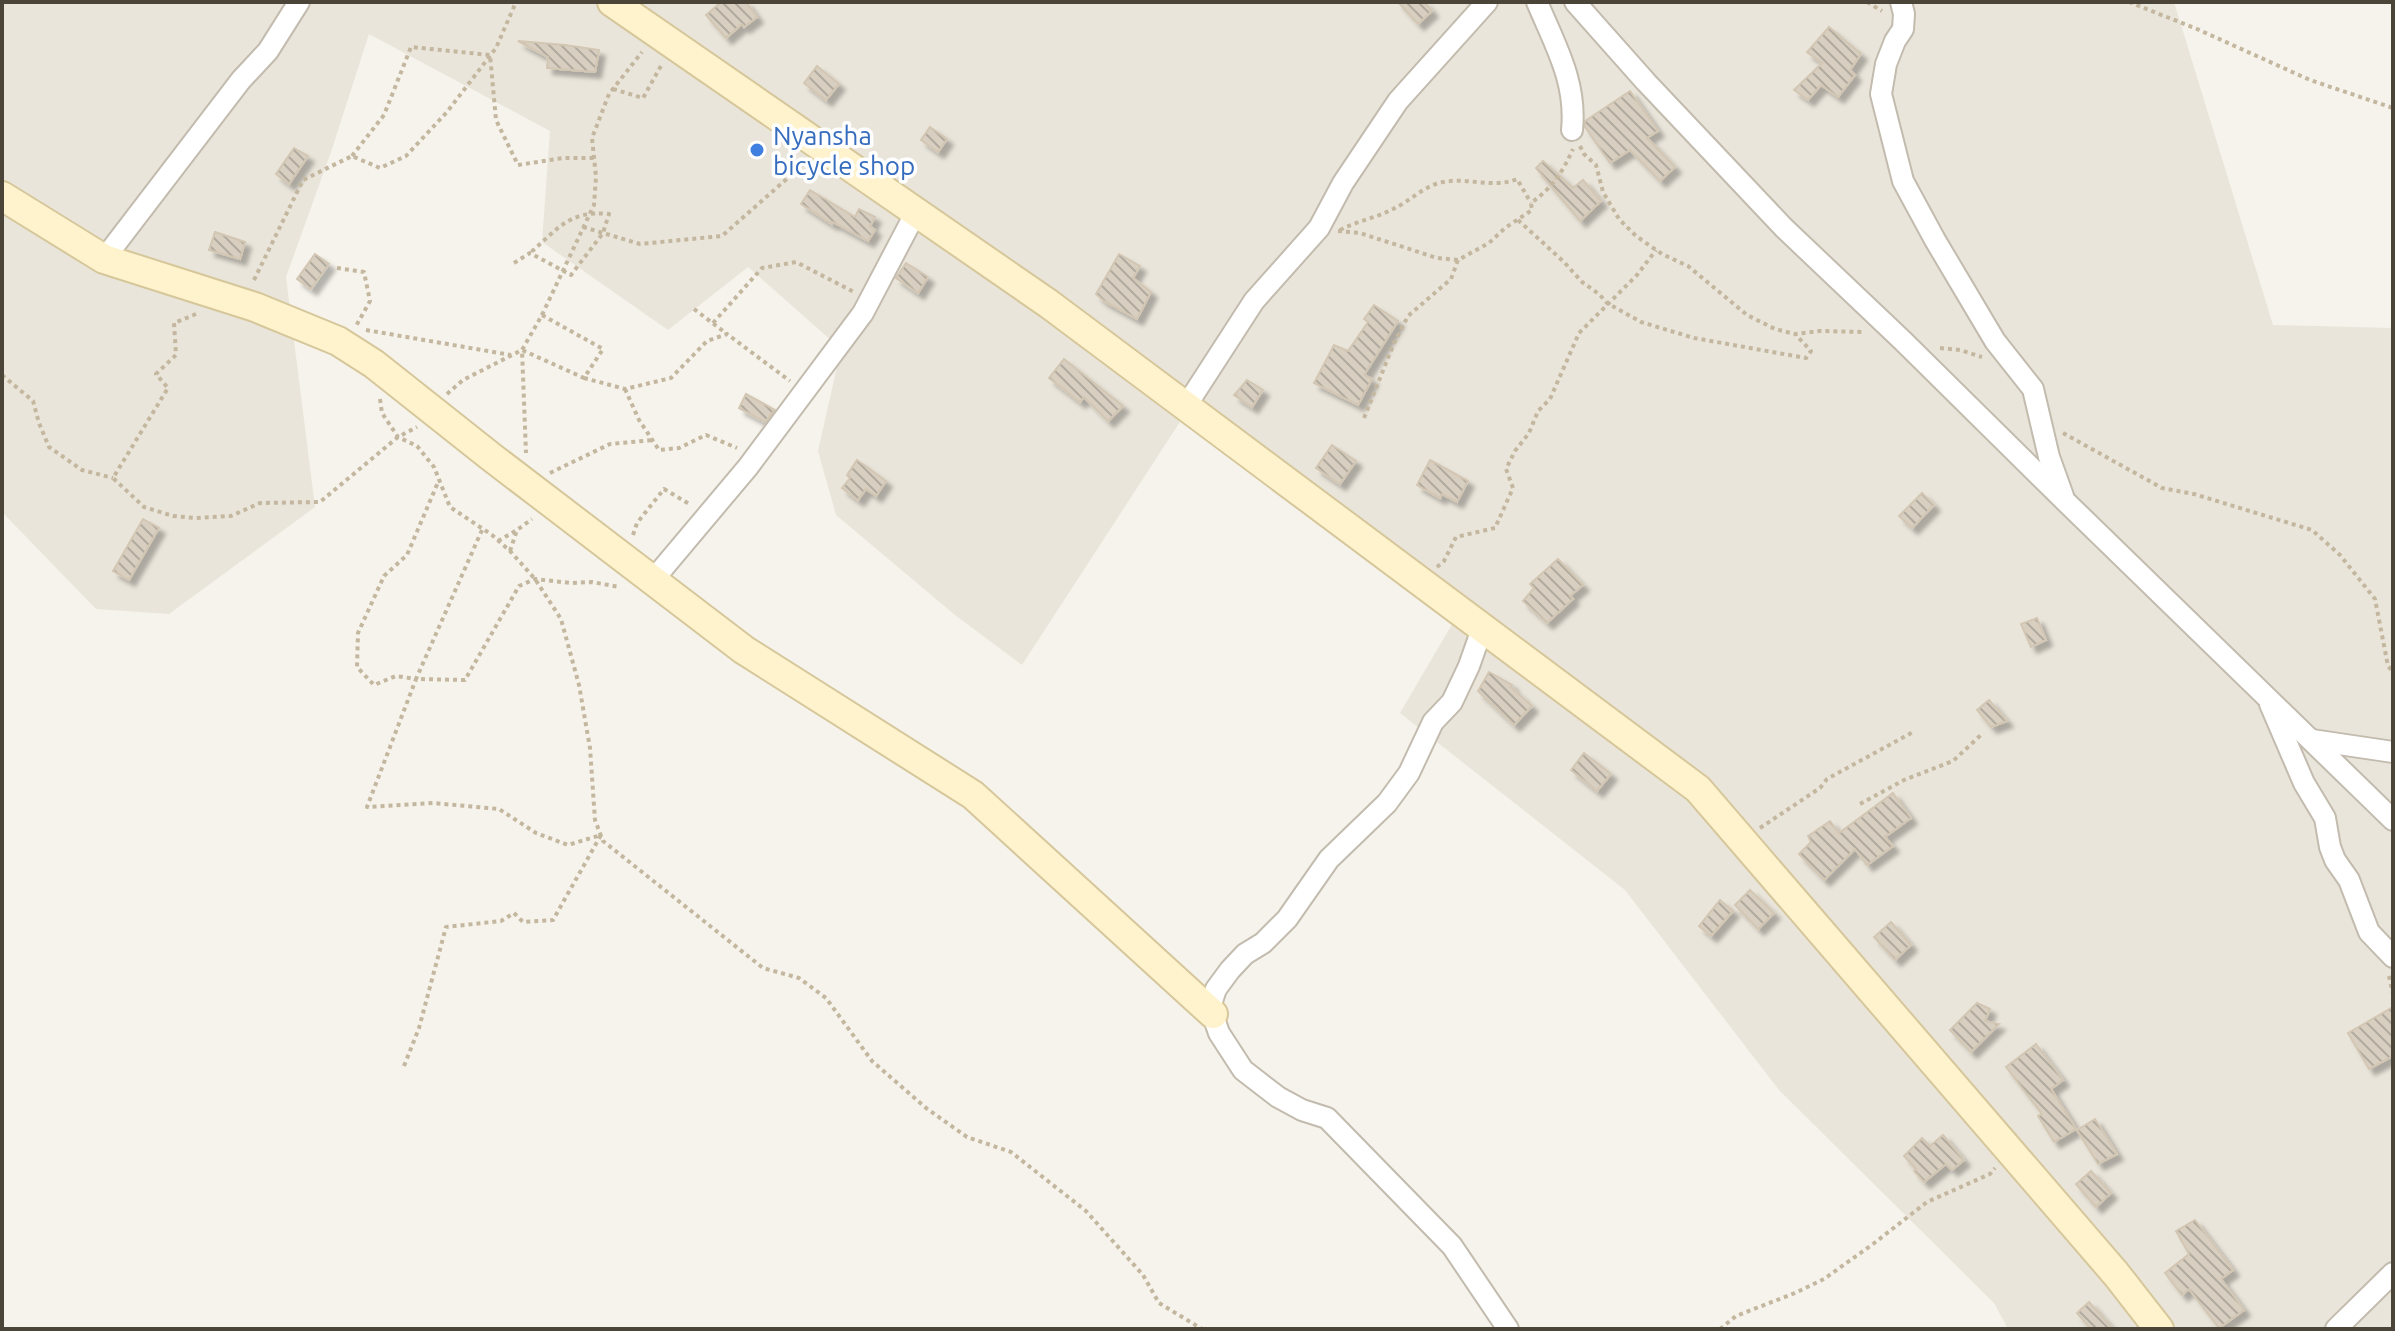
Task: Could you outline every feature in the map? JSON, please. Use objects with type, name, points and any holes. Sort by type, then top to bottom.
[{"type":"street","points":[[104,259],[241,80],[268,51],[299,2]]},
{"type":"street","points":[[612,2],[1036,295],[1698,789],[2116,1274],[2159,1329]]},
{"type":"street","points":[[1186,406],[1254,301],[1329,229],[1343,183],[1398,101],[1487,2]]},
{"type":"street","points":[[1537,2],[1571,85],[1574,110],[1572,130]]},
{"type":"street","points":[[1575,2],[1784,228],[2393,820]]},
{"type":"street","points":[[1901,2],[1903,29],[1886,64],[1881,94],[1903,181],[1995,341],[2033,389],[2039,421],[2064,500]]},
{"type":"street","points":[[2,196],[104,259],[234,300],[338,341],[374,364],[744,650],[973,795],[1213,1014]]},
{"type":"street","points":[[653,580],[756,456],[863,313],[916,212]]},
{"type":"street","points":[[1482,629],[1452,702],[1433,722],[1409,773],[1387,803],[1329,859],[1287,919],[1230,970],[1216,989],[1210,1007],[1219,1033],[1243,1070],[1278,1097],[1302,1110],[1327,1118],[1452,1246],[1508,1329]]},
{"type":"street","points":[[2267,697],[2304,783],[2325,818],[2335,860],[2349,880],[2369,932],[2393,957]]},
{"type":"street","points":[[2312,740],[2393,752]]},
{"type":"street","points":[[2336,1329],[2393,1273]]},
{"type":"path","points":[[352,156],[380,168],[406,156],[447,112],[496,48],[516,2]]},
{"type":"path","points":[[2129,2],[2310,80],[2393,108]]},
{"type":"path","points":[[613,89],[643,98],[665,38]]},
{"type":"path","points":[[2,375],[33,401],[49,447],[82,470],[113,478],[144,507],[173,516],[195,518],[231,516],[260,503],[320,502],[398,437],[416,429],[430,409],[463,380],[522,350],[594,205],[596,177],[592,138],[609,94],[665,38]]},
{"type":"path","points":[[113,478],[168,388],[156,374],[176,355],[174,323],[234,300],[250,289],[303,180],[352,156],[384,115],[411,47],[490,55]]},
{"type":"path","points":[[490,55],[496,120],[518,165],[563,158],[594,158]]},
{"type":"path","points":[[1531,203],[1548,191],[1559,177],[1573,150],[1572,130]]},
{"type":"path","points":[[1572,130],[1584,154],[1596,165],[1603,192],[1619,219],[1656,250],[1688,266],[1747,315],[1775,329],[1795,334],[1860,331],[1960,350],[2015,366]]},
{"type":"path","points":[[583,227],[640,244],[722,236],[822,147]]},
{"type":"path","points":[[1517,179],[1532,210],[1489,243],[1458,260],[1437,258],[1360,233],[1329,229],[1389,211],[1442,182],[1474,180],[1502,185],[1517,179]]},
{"type":"path","points":[[514,263],[572,217],[590,212],[609,214],[603,233],[571,275],[530,253]]},
{"type":"path","points":[[1518,220],[1607,303],[1641,322],[1694,338],[1806,358],[1811,351],[1795,334]]},
{"type":"path","points":[[1419,582],[1444,561],[1456,537],[1495,528],[1513,488],[1506,469],[1529,433],[1538,411],[1550,399],[1579,333],[1637,275],[1656,250]]},
{"type":"path","points":[[1364,418],[1408,316],[1451,279],[1458,260]]},
{"type":"path","points":[[713,323],[762,268],[796,262],[870,300]]},
{"type":"path","points":[[337,268],[364,272],[370,301],[356,328],[512,355]]},
{"type":"path","points":[[694,309],[804,392]]},
{"type":"path","points":[[542,315],[603,349],[584,378]]},
{"type":"path","points":[[522,350],[584,378],[625,389],[671,378],[707,341],[727,334]]},
{"type":"path","points":[[498,541],[532,521],[535,490],[522,350]]},
{"type":"path","points":[[374,364],[382,413],[398,437],[417,446],[434,467],[450,507],[510,551],[535,579],[561,619],[587,726],[595,820],[603,841],[763,968],[799,978],[826,998],[872,1061],[926,1108],[967,1137],[1011,1152],[1086,1211],[1143,1275],[1159,1303],[1202,1329]]},
{"type":"path","points":[[625,389],[639,420],[659,450],[679,448],[706,435],[756,456]]},
{"type":"path","points":[[2039,421],[2162,488],[2194,494],[2312,530],[2340,555],[2375,599],[2388,666],[2393,672]]},
{"type":"path","points":[[535,490],[610,444],[653,440]]},
{"type":"path","points":[[439,480],[407,555],[384,576],[358,633],[357,667],[374,685],[396,676],[465,680],[519,586],[535,579],[592,582],[623,588],[653,580]]},
{"type":"path","points":[[623,558],[637,523],[664,489],[708,514]]},
{"type":"path","points":[[482,530],[416,679],[367,807],[433,803],[499,809],[536,833],[568,845],[601,835]]},
{"type":"path","points":[[510,551],[517,530]]},
{"type":"path","points":[[1742,841],[1820,788],[1827,779],[1913,732]]},
{"type":"path","points":[[1860,804],[1904,780],[1953,761],[1982,734]]},
{"type":"path","points":[[404,1066],[419,1028],[446,927],[501,921],[514,913],[523,922],[553,920],[601,835]]},
{"type":"path","points":[[1720,1329],[1736,1316],[1824,1279],[1927,1202],[1990,1174],[2009,1150]]},
{"type":"shaded area","points":[[2,2],[2174,2],[2273,325],[2393,328],[2393,1329],[2008,1329],[1994,1303],[1779,1090],[1625,890],[1400,713],[1458,614],[1187,411],[1022,665],[955,615],[836,515],[818,451],[841,349],[748,267],[668,330],[542,242],[550,131],[369,34],[286,277],[315,507],[169,614],[96,609],[2,512]]},
{"type":"building","points":[[721,2],[746,2],[757,17],[744,27],[742,24],[726,38],[706,15]]},
{"type":"building","points":[[1398,2],[1424,2],[1432,11],[1418,24]]},
{"type":"building","points":[[1829,27],[1861,54],[1850,70],[1855,75],[1838,97],[1821,85],[1808,100],[1794,90],[1822,63],[1807,52]]},
{"type":"building","points":[[518,41],[599,50],[595,72],[547,68],[548,57]]},
{"type":"building","points":[[817,66],[839,84],[826,100],[804,83]]},
{"type":"building","points":[[1630,91],[1658,131],[1647,138],[1675,167],[1660,181],[1630,150],[1610,163],[1585,127],[1585,121]]},
{"type":"building","points":[[930,127],[947,139],[938,152],[921,140]]},
{"type":"building","points":[[294,148],[308,156],[289,184],[276,174]]},
{"type":"building","points":[[1543,161],[1573,188],[1583,180],[1601,201],[1580,221],[1536,168]]},
{"type":"building","points":[[810,190],[855,217],[859,209],[875,217],[870,226],[875,230],[868,241],[832,224],[801,204]]},
{"type":"building","points":[[215,232],[245,242],[240,259],[209,250]]},
{"type":"building","points":[[315,254],[329,264],[311,289],[297,279]]},
{"type":"building","points":[[1119,254],[1140,266],[1133,278],[1151,292],[1137,319],[1096,294]]},
{"type":"building","points":[[906,263],[928,277],[918,293],[896,278]]},
{"type":"building","points":[[1374,305],[1398,321],[1364,375],[1372,379],[1358,405],[1314,383],[1334,345],[1348,351],[1368,322],[1364,319]]},
{"type":"building","points":[[1064,359],[1123,406],[1108,421],[1084,397],[1080,402],[1049,378]]},
{"type":"building","points":[[1247,380],[1263,390],[1252,407],[1234,395]]},
{"type":"building","points":[[746,394],[775,410],[765,422],[739,408]]},
{"type":"building","points":[[1332,445],[1356,461],[1340,484],[1316,468]]},
{"type":"building","points":[[857,460],[886,481],[876,496],[866,489],[858,500],[842,488]]},
{"type":"building","points":[[1430,460],[1468,481],[1457,502],[1442,494],[1440,498],[1417,485]]},
{"type":"building","points":[[1922,493],[1934,505],[1912,528],[1899,516]]},
{"type":"building","points":[[143,519],[159,528],[129,580],[113,571]]},
{"type":"building","points":[[1558,559],[1583,585],[1547,623],[1523,601],[1534,588],[1530,584]]},
{"type":"building","points":[[2037,618],[2046,640],[2031,647],[2021,624]]},
{"type":"building","points":[[1489,672],[1512,685],[1532,706],[1514,725],[1478,691]]},
{"type":"building","points":[[1989,700],[2007,721],[1991,727],[1977,710]]},
{"type":"building","points":[[1584,753],[1611,774],[1597,791],[1571,770]]},
{"type":"building","points":[[1893,793],[1911,818],[1885,837],[1893,846],[1867,865],[1855,849],[1824,880],[1799,854],[1811,842],[1808,836],[1830,821],[1839,833]]},
{"type":"building","points":[[1750,890],[1774,913],[1758,929],[1735,905]]},
{"type":"building","points":[[1720,900],[1733,911],[1711,936],[1699,926]]},
{"type":"building","points":[[1891,922],[1911,945],[1895,960],[1874,937]]},
{"type":"building","points":[[1977,1003],[1990,1009],[1985,1021],[1999,1024],[1971,1052],[1950,1030]]},
{"type":"building","points":[[2393,1007],[2393,1056],[2369,1069],[2348,1033]]},
{"type":"building","points":[[2036,1044],[2063,1080],[2051,1089],[2076,1129],[2054,1142],[2038,1116],[2042,1114],[2006,1067]]},
{"type":"building","points":[[2095,1119],[2117,1154],[2098,1164],[2077,1130]]},
{"type":"building","points":[[1943,1135],[1964,1160],[1952,1170],[1946,1164],[1924,1182],[1904,1156],[1922,1138],[1930,1146]]},
{"type":"building","points":[[2091,1171],[2111,1193],[2096,1207],[2076,1184]]},
{"type":"building","points":[[2195,1220],[2233,1270],[2221,1279],[2244,1310],[2219,1328],[2189,1289],[2182,1295],[2165,1273],[2189,1254],[2176,1231]]},
{"type":"building","points":[[2089,1302],[2113,1329],[2091,1329],[2077,1313]]},
{"type":"place","name":"Nyansha bicycle shop","points":[[757,150]]}]
